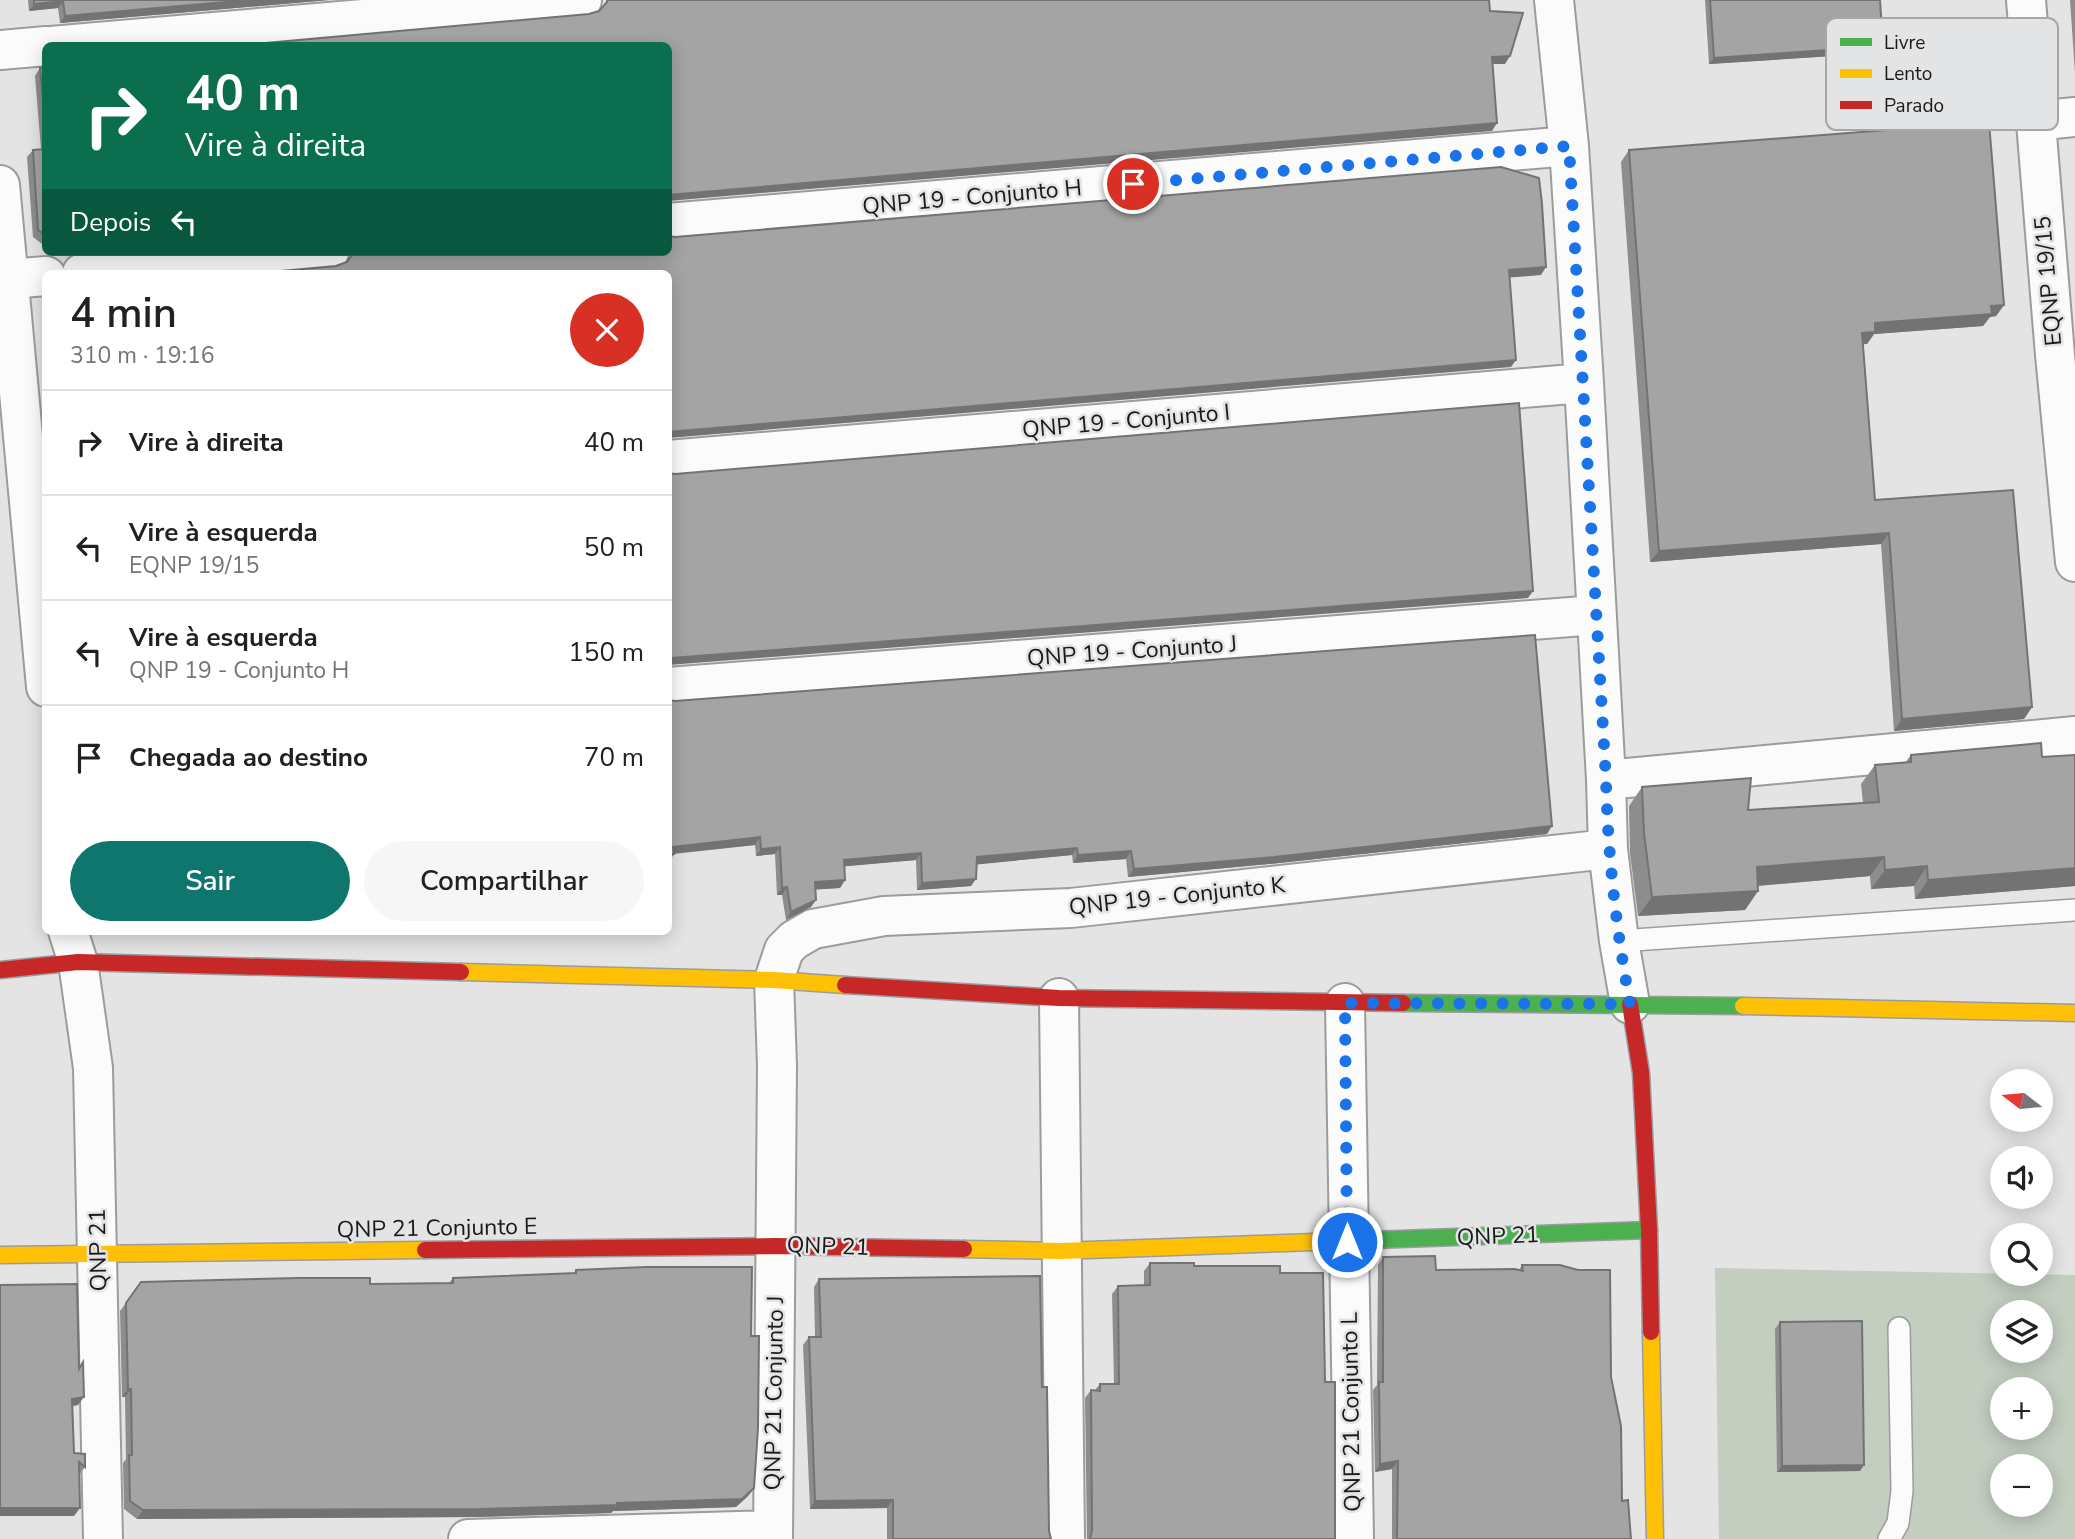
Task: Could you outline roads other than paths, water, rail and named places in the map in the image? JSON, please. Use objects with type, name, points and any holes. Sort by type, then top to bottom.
[{"type":"street","points":[[97,42],[582,0]]},
{"type":"street","points":[[1554,0],[1569,146],[1608,849],[1619,941],[1641,1073],[1649,1230],[1655,1539]]},
{"type":"street","name":"EQNP 19/15","points":[[2026,0],[2027,18]]},
{"type":"street","points":[[0,50],[42,46]]},
{"type":"street","name":"EQNP 19/15","points":[[2035,130],[2065,354],[2075,562]]},
{"type":"street","name":"QNP 19 - Conjunto H","points":[[672,223],[1569,146]]},
{"type":"street","points":[[0,186],[27,278],[42,610]]},
{"type":"street","points":[[117,270],[282,256]]},
{"type":"street","name":"QNP 19 - Conjunto I","points":[[672,460],[1584,383]]},
{"type":"street","name":"QNP 19 - Conjunto J","points":[[672,687],[1597,615]]},
{"type":"street","points":[[1606,780],[2075,736]]},
{"type":"street","name":"QNP 19 - Conjunto K","points":[[774,980],[784,950],[794,940],[813,929],[884,916],[1071,908],[1608,849]]},
{"type":"street","points":[[0,970],[73,947],[774,980],[1059,998],[1630,1004],[2075,1013]]},
{"type":"street","name":"QNP 21","points":[[73,947],[93,1068],[103,1539]]},
{"type":"street","name":"QNP 21","points":[[774,980],[777,1066],[775,1246],[1060,1251],[1649,1230]]},
{"type":"street","points":[[1059,998],[1065,1539]]},
{"type":"street","points":[[1345,1003],[1347,1242]]},
{"type":"street","name":"QNP 21 Conjunto L","points":[[1347,1242],[1354,1539]]},
{"type":"street","name":"QNP 21 Conjunto E","points":[[0,1255],[775,1246]]},
{"type":"street","name":"QNP 21 Conjunto J","points":[[773,1534],[775,1246]]},
{"type":"street","points":[[468,1539],[773,1534]]},
{"type":"lane","points":[[1619,941],[2075,909]]},
{"type":"lane","points":[[1889,1539],[1898,1523],[1902,1490],[1899,1328]]}]
